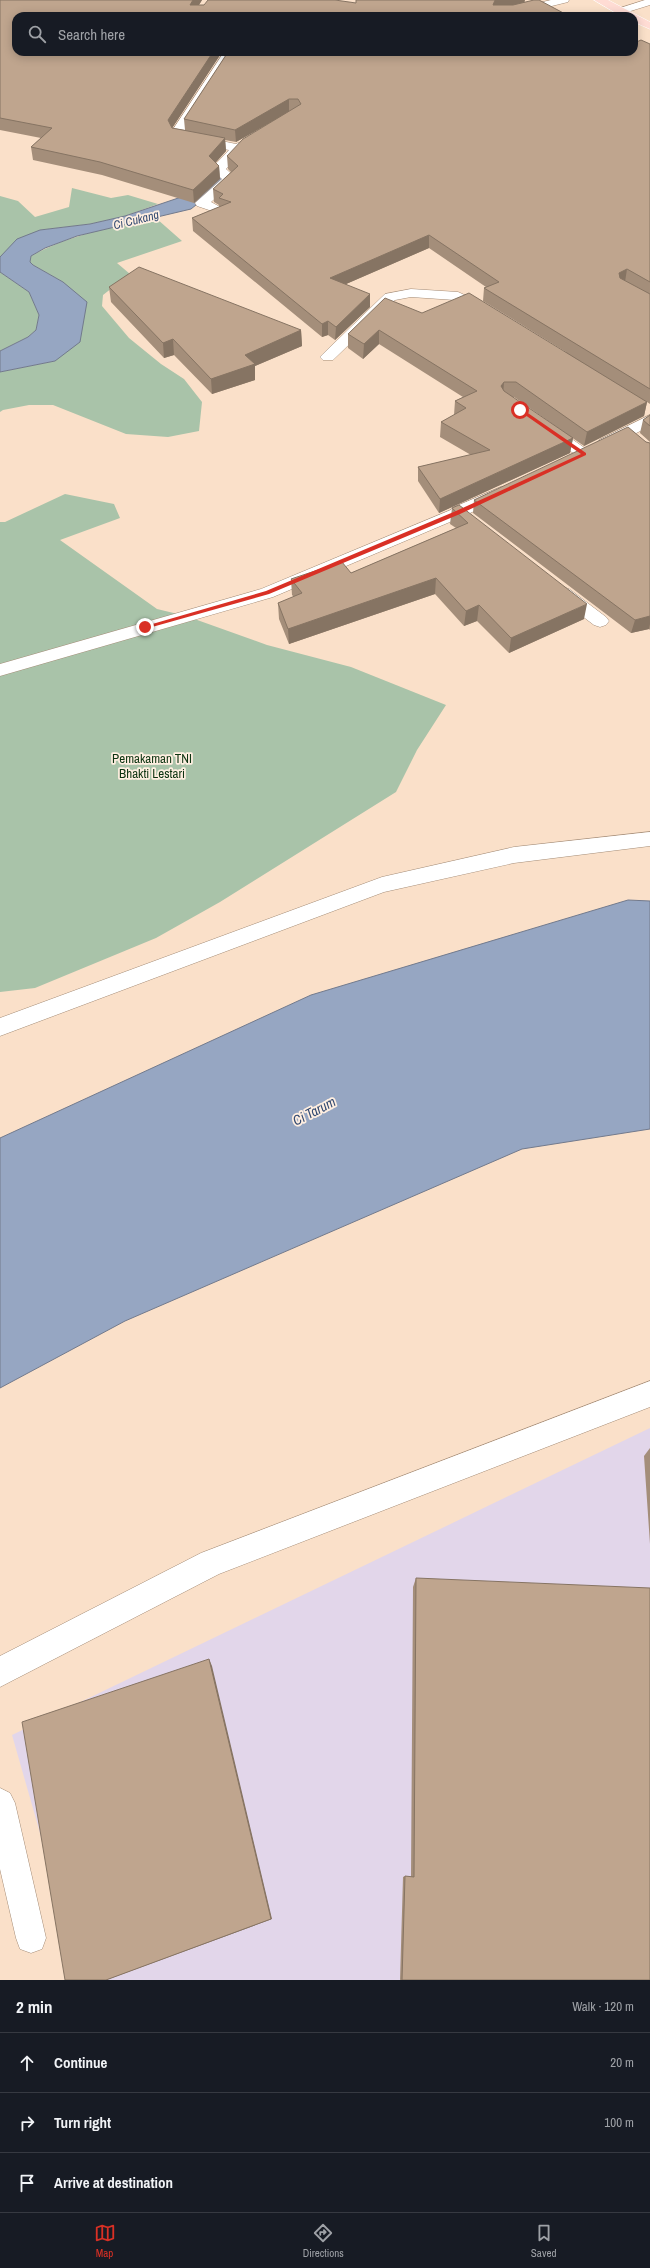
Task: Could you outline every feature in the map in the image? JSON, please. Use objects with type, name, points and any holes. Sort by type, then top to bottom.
[{"type":"main road","points":[[600,0],[621,12]]},
{"type":"main road","points":[[638,20],[650,26]]},
{"type":"street","points":[[227,56],[176,134],[178,136],[238,148]]},
{"type":"street","points":[[215,208],[202,203],[224,174],[238,148],[257,137]]},
{"type":"street","points":[[328,357],[390,297],[411,293],[458,296],[498,317]]},
{"type":"street","points":[[577,457],[631,437],[648,413]]},
{"type":"street","points":[[489,536],[458,512],[514,486]]},
{"type":"street","points":[[550,583],[600,621]]},
{"type":"street","points":[[0,1672],[212,1563],[650,1394]]},
{"type":"lane","points":[[514,12],[564,0]]},
{"type":"lane","points":[[629,12],[650,2]]},
{"type":"lane","points":[[533,419],[577,457]]},
{"type":"lane","points":[[0,670],[268,593],[458,512]]},
{"type":"lane","points":[[0,1027],[382,885],[514,855],[650,840]]},
{"type":"lane","points":[[0,1802],[31,1938]]},
{"type":"shaded area","points":[[650,1428],[650,1980],[82,1980],[12,1735]]},
{"type":"green space","points":[[72,188],[111,198],[128,195],[158,204],[125,216],[90,224],[40,230],[0,257],[0,196],[18,201],[35,217],[69,207]]},
{"type":"green space","points":[[157,219],[182,241],[117,263],[130,274],[103,295],[102,306],[129,338],[161,364],[184,379],[202,402],[199,431],[168,437],[126,434],[53,405],[29,405],[3,410],[0,412],[0,372],[55,361],[63,282],[33,265],[30,262],[31,256],[61,242],[92,232]]},
{"type":"green space","points":[[0,272],[29,292],[39,315],[36,330],[28,337],[0,351]]},
{"type":"green space","name":"Pemakaman TNI Bhakti Lestari","points":[[65,494],[114,504],[120,518],[60,540],[157,609],[186,616],[267,645],[351,667],[446,705],[417,750],[396,792],[220,902],[156,938],[35,988],[0,992],[0,522],[5,522]]},
{"type":"water","name":"Ci Cukang","points":[[218,176],[227,180],[191,209],[77,236],[45,248],[31,256],[30,262],[33,265],[63,282],[87,302],[80,342],[55,361],[0,372],[0,351],[28,337],[36,330],[39,315],[29,292],[0,272],[0,257],[17,239],[40,230],[90,224],[125,216],[202,190]]},
{"type":"water","name":"Ci Tarum","points":[[628,900],[650,901],[650,1129],[522,1149],[125,1321],[0,1388],[0,1138],[311,995]]},
{"type":"building","points":[[0,0],[193,0],[190,5],[204,5],[208,0],[335,0],[356,3],[356,0],[495,0],[493,5],[513,5],[539,0],[562,12],[12,12],[12,56],[210,56],[168,120],[172,128],[225,138],[209,156],[219,166],[193,190],[100,162],[31,147],[52,128],[0,118]]},
{"type":"building","points":[[641,40],[650,44],[650,282],[627,269],[619,273],[620,278],[650,294],[650,389],[484,288],[499,282],[429,235],[330,278],[370,294],[336,327],[328,321],[322,324],[192,218],[231,202],[219,198],[223,194],[213,189],[238,166],[227,156],[243,139],[301,104],[298,99],[289,99],[235,130],[184,119],[225,56],[638,56],[638,41]]},
{"type":"building","points":[[139,267],[301,330],[245,355],[255,364],[211,379],[173,339],[163,343],[109,287]]},
{"type":"building","points":[[469,293],[647,402],[587,432],[516,382],[504,382],[501,386],[504,391],[573,438],[440,499],[418,467],[490,450],[441,422],[466,408],[455,401],[477,391],[379,330],[364,344],[348,334],[385,298],[422,313]]},
{"type":"building","points":[[650,415],[650,426],[643,420]]},
{"type":"building","points":[[628,427],[646,442],[650,443],[650,616],[635,620],[474,500]]},
{"type":"building","points":[[459,505],[587,604],[511,638],[479,605],[466,611],[436,578],[288,629],[278,603],[302,593],[291,579],[342,562],[351,573],[468,523],[452,508]]},
{"type":"building","points":[[416,1578],[650,1588],[650,1980],[402,1980],[405,1876],[414,1877]]},
{"type":"building","points":[[209,1659],[271,1919],[106,1980],[65,1980],[22,1722]]},
{"type":"route","points":[[145,627],[268,593],[458,512],[584,454],[520,410]]}]
